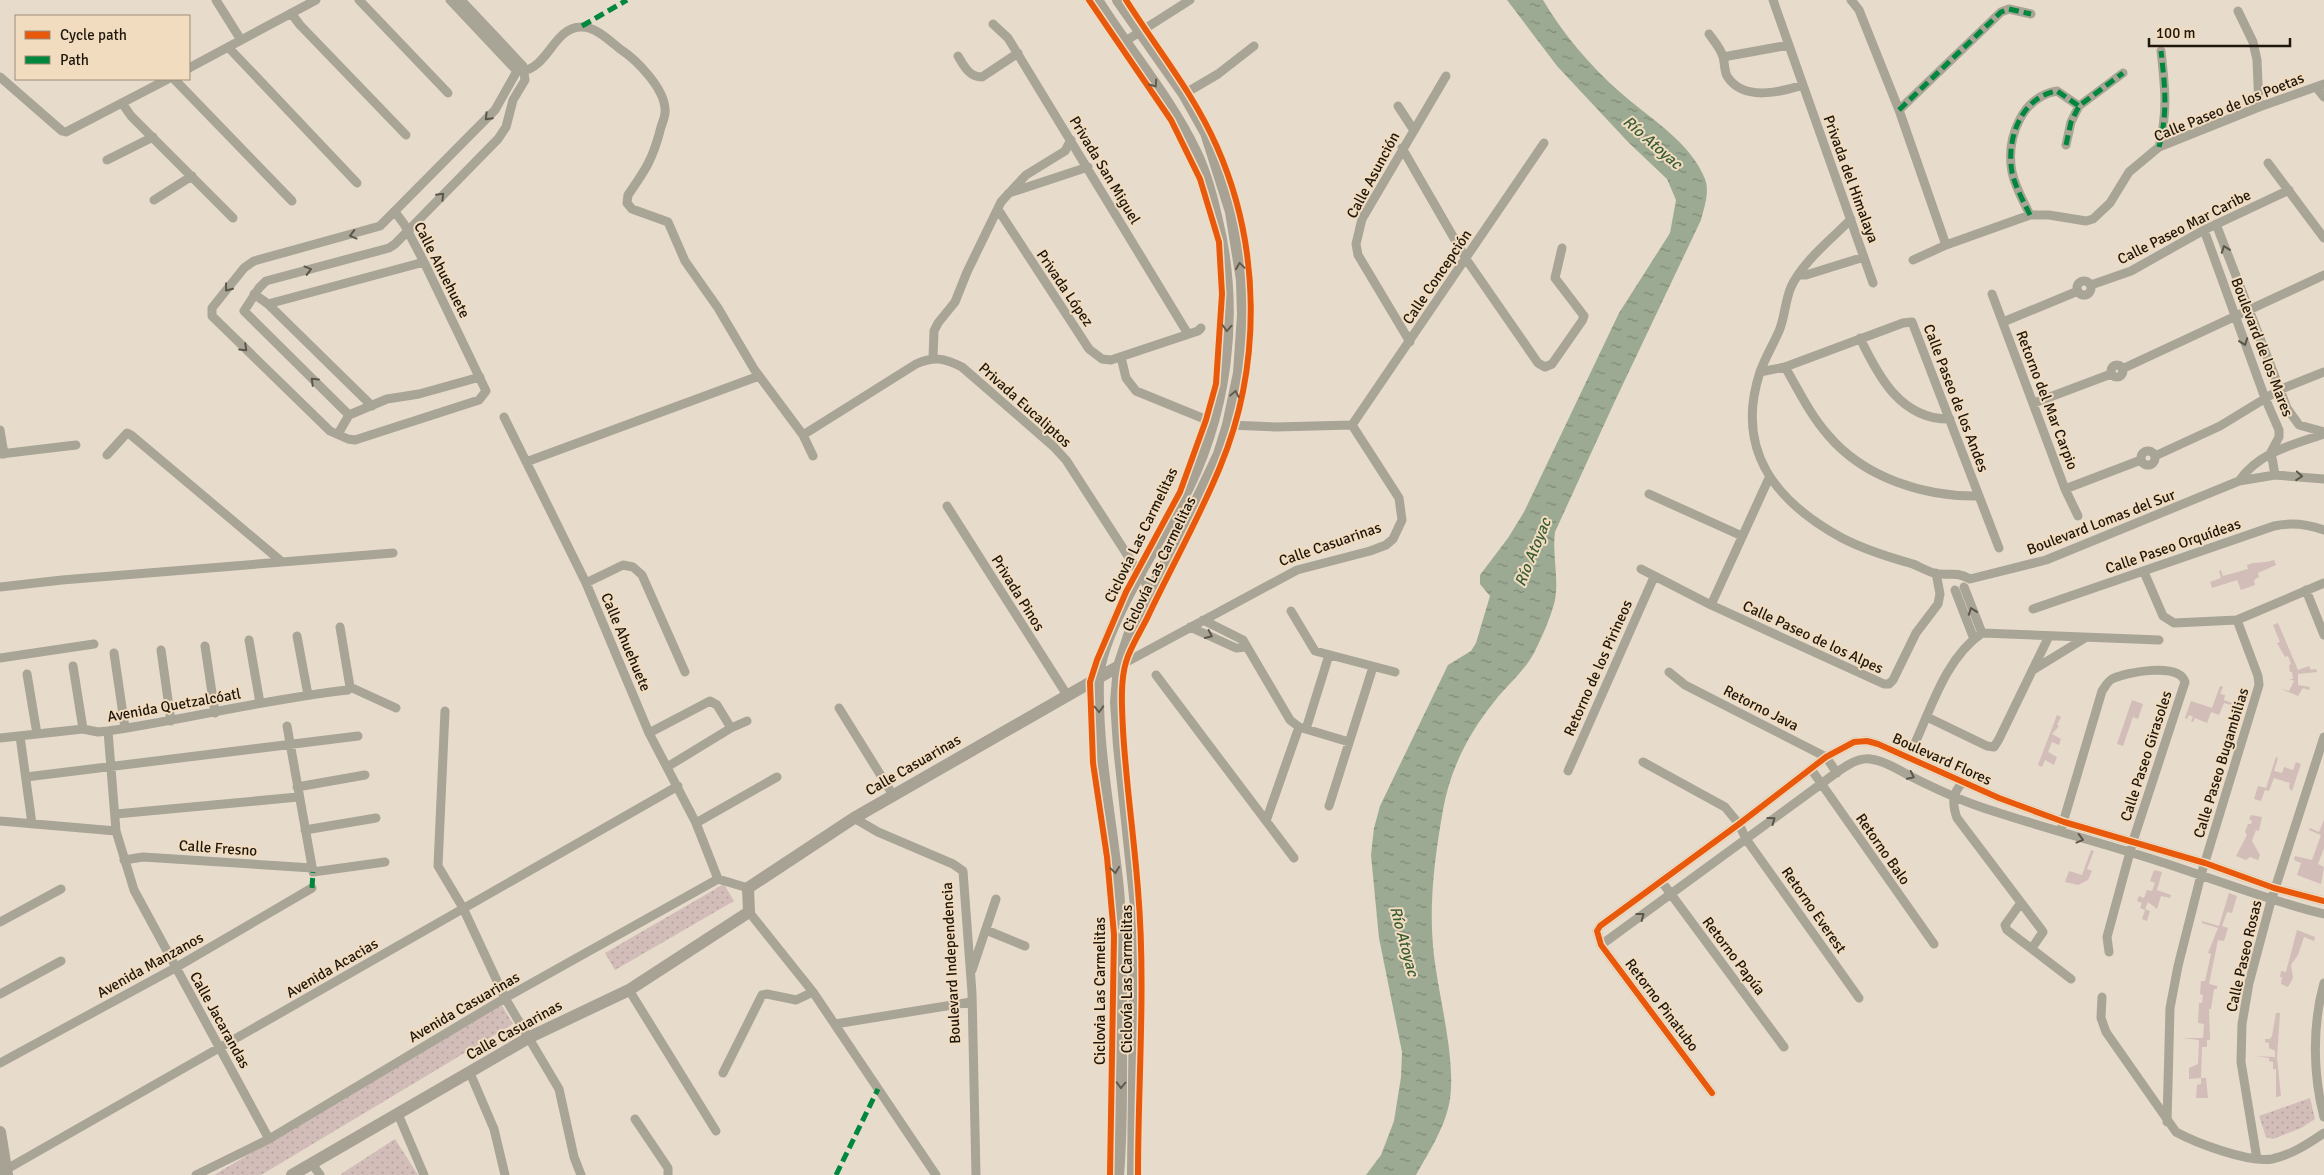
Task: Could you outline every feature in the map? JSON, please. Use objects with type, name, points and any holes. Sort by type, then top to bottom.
[{"type":"main road","points":[[1097,0],[1124,42],[1177,116],[1197,154],[1211,192],[1221,233],[1228,304],[1225,360],[1212,422],[1186,491],[1114,627],[1098,677],[1101,762],[1120,916],[1121,1073],[1118,1175]]},
{"type":"main road","points":[[1118,0],[1184,94],[1206,133],[1231,212],[1242,280],[1243,315],[1239,373],[1228,425],[1206,485],[1133,624],[1119,666],[1116,702],[1119,746],[1135,890],[1133,1175]]},
{"type":"main road","name":"Calle Casuarinas","points":[[748,888],[854,818],[1119,666]]},
{"type":"main road","points":[[748,888],[749,912]]},
{"type":"main road","name":"Calle Casuarinas","points":[[292,1175],[530,1037],[629,990],[749,912]]},
{"type":"main road","points":[[0,1132],[4,1173]]},
{"type":"street","points":[[216,0],[241,40]]},
{"type":"street","points":[[190,67],[316,0]]},
{"type":"street","points":[[359,0],[448,93]]},
{"type":"street","points":[[450,0],[521,71],[525,80],[380,226],[372,230],[248,264],[212,308],[212,316],[330,431],[338,434],[349,415],[387,399],[420,394],[480,377]]},
{"type":"street","points":[[461,0],[524,66],[521,71]]},
{"type":"street","points":[[1124,42],[1190,0]]},
{"type":"street","name":"Privada del Himalaya","points":[[1773,0],[1873,283]]},
{"type":"street","points":[[1851,0],[1859,10],[1899,110],[1946,245]]},
{"type":"street","points":[[1899,110],[2001,12],[2009,9],[2031,14]]},
{"type":"street","points":[[2238,11],[2253,42],[2257,60],[2259,106]]},
{"type":"street","points":[[291,13],[300,25],[406,135]]},
{"type":"street","name":"Privada San Miguel","points":[[993,24],[1008,38],[1018,53],[1188,334]]},
{"type":"street","points":[[521,71],[534,66],[566,31],[582,26],[592,30],[625,52],[647,72],[664,102],[664,115],[654,154],[628,195],[627,203],[632,209],[668,222],[685,261],[718,308],[760,376],[803,436],[812,456]]},
{"type":"street","points":[[1709,34],[1723,57],[1728,77],[1737,85],[1748,90],[1770,95],[1803,85]]},
{"type":"street","points":[[1723,57],[1789,45]]},
{"type":"street","points":[[1184,94],[1218,74],[1254,46]]},
{"type":"street","points":[[228,47],[357,183]]},
{"type":"street","points":[[2159,148],[2165,123],[2166,98],[2161,51]]},
{"type":"street","points":[[958,56],[970,74],[975,77],[982,77],[1018,53]]},
{"type":"street","points":[[2066,145],[2071,122],[2079,106],[2123,73]]},
{"type":"street","name":"Calle Asunción","points":[[1410,342],[1363,265],[1356,244],[1362,218],[1446,76]]},
{"type":"street","points":[[0,77],[62,131],[73,130],[166,80]]},
{"type":"street","points":[[175,80],[292,201]]},
{"type":"street","points":[[2320,85],[2324,97]]},
{"type":"street","name":"Calle Paseo de los Poetas","points":[[1914,260],[1946,245],[2030,215],[2050,215],[2086,221],[2093,219],[2110,202],[2129,172],[2159,148],[2259,106],[2320,85]]},
{"type":"street","points":[[2030,215],[2012,173],[2012,146],[2018,122],[2029,104],[2044,93],[2057,91],[2079,106]]},
{"type":"street","points":[[349,415],[245,314],[245,308],[266,281],[389,248],[408,232],[498,140],[506,127],[509,97]]},
{"type":"street","points":[[122,103],[233,218]]},
{"type":"street","points":[[1398,106],[1413,130]]},
{"type":"street","points":[[107,160],[153,137]]},
{"type":"street","points":[[803,436],[916,364],[933,358],[934,331],[938,322],[955,302],[967,272],[1001,202],[1026,175],[1066,151],[1071,140]]},
{"type":"street","name":"Calle Concepción","points":[[1352,425],[1544,143]]},
{"type":"street","points":[[1402,148],[1466,259],[1538,363],[1545,366],[1552,364],[1584,316],[1555,278],[1562,248]]},
{"type":"street","points":[[2268,163],[2324,238]]},
{"type":"street","points":[[1009,193],[1088,167]]},
{"type":"street","points":[[154,200],[192,176]]},
{"type":"street","name":"Calle Paseo Mar Caribe","points":[[2003,322],[2078,291],[2082,294],[2087,294],[2091,290],[2091,285],[2131,271],[2204,230],[2288,190]]},
{"type":"street","name":"Privada López","points":[[998,211],[1089,350],[1102,359],[1111,360],[1121,357]]},
{"type":"street","name":"Calle Ahuehuete","points":[[338,434],[355,440],[484,396],[486,391],[424,262],[395,212]]},
{"type":"street","points":[[1851,219],[1798,275],[1791,288],[1780,329],[1760,372],[1755,396],[1753,422],[1759,456],[1769,478],[1803,514],[1842,538],[1877,555],[1936,573],[1960,573],[1970,578],[1959,589],[1940,594],[1936,573]]},
{"type":"street","name":"Boulevard de los Mares","points":[[2216,224],[2287,408],[2299,425],[2324,433]]},
{"type":"street","name":"Boulevard de los Mares","points":[[2204,230],[2264,398],[2279,430],[2271,452],[2275,475]]},
{"type":"street","points":[[1798,275],[1806,275],[1864,257]]},
{"type":"street","points":[[268,304],[424,262]]},
{"type":"street","points":[[2034,403],[2111,374],[2114,377],[2119,377],[2122,369],[2324,275]]},
{"type":"street","points":[[254,294],[268,304],[372,406]]},
{"type":"street","name":"Retorno del Mar Carpio","points":[[1992,294],[2065,489],[2078,516]]},
{"type":"street","name":"Calle Paseo de los Andes","points":[[1760,372],[1785,366],[1860,338],[1912,322],[2000,548]]},
{"type":"street","points":[[1201,328],[1121,357],[1126,378],[1136,391],[1212,422]]},
{"type":"street","points":[[1860,338],[1875,369],[1887,388],[1896,397],[1918,412],[1931,417],[1950,419]]},
{"type":"street","name":"Privada Eucaliptos","points":[[933,358],[939,357],[962,367],[1053,446],[1066,460],[1150,590]]},
{"type":"street","points":[[1785,366],[1827,434],[1854,459],[1882,475],[1907,486],[1957,496],[1980,496]]},
{"type":"street","points":[[2065,489],[2141,460],[2144,464],[2152,464],[2155,456],[2220,426],[2279,390],[2324,372]]},
{"type":"street","points":[[526,462],[760,376]]},
{"type":"street","name":"Calle Ahuehuete","points":[[504,417],[586,583],[649,733],[696,823],[718,879]]},
{"type":"street","points":[[1228,425],[1276,427],[1352,425]]},
{"type":"street","name":"Calle Casuarinas","points":[[1119,666],[1297,570],[1370,551],[1386,545],[1393,539],[1402,520],[1399,498],[1352,425]]},
{"type":"street","points":[[0,430],[2,454],[76,445]]},
{"type":"street","points":[[107,455],[123,436],[127,433],[131,435],[282,562]]},
{"type":"street","name":"Boulevard Lomas del Sur","points":[[2239,481],[2253,465],[2271,452],[2324,433]]},
{"type":"street","name":"Boulevard Lomas del Sur","points":[[1970,578],[2046,560],[2239,481],[2275,475],[2324,479]]},
{"type":"street","points":[[1711,605],[1769,478]]},
{"type":"street","points":[[1649,494],[1742,536]]},
{"type":"street","name":"Privada Pinos","points":[[947,506],[1067,695]]},
{"type":"street","name":"Calle Paseo Orquídeas","points":[[2033,609],[2288,522],[2308,524],[2324,530]]},
{"type":"street","points":[[0,587],[393,553]]},
{"type":"street","points":[[586,583],[622,566],[638,570],[642,575],[685,672]]},
{"type":"street","name":"Calle Paseo de los Alpes","points":[[1641,570],[1711,605],[1884,684],[1889,684],[1916,633],[1935,611],[1940,594]]},
{"type":"street","points":[[2144,572],[2163,616],[2174,623],[2237,620],[2324,583]]},
{"type":"street","name":"Retorno de los Pirineos","points":[[1568,771],[1654,577]]},
{"type":"street","points":[[1959,589],[1978,636]]},
{"type":"street","points":[[2306,590],[2324,635]]},
{"type":"street","points":[[1291,611],[1315,651],[1395,672]]},
{"type":"street","points":[[1203,620],[1243,640],[1284,712],[1302,728],[1349,742]]},
{"type":"street","name":"Calle Paseo Bugambilias","points":[[2167,1122],[2170,1008],[2178,966],[2204,864],[2259,685],[2258,676],[2237,620]]},
{"type":"street","points":[[340,627],[350,687],[396,708]]},
{"type":"street","points":[[1190,627],[1236,648],[1246,647]]},
{"type":"street","points":[[297,636],[308,694]]},
{"type":"street","points":[[1915,743],[1953,662],[1978,636],[2049,636],[2159,640]]},
{"type":"street","points":[[1927,717],[1987,746],[1994,746],[2049,636]]},
{"type":"street","points":[[2033,670],[2086,638]]},
{"type":"street","points":[[249,640],[260,703]]},
{"type":"street","points":[[0,658],[94,644]]},
{"type":"street","points":[[205,646],[215,713]]},
{"type":"street","points":[[161,650],[171,721]]},
{"type":"street","points":[[114,653],[126,728]]},
{"type":"street","points":[[1266,822],[1329,655]]},
{"type":"street","points":[[74,666],[83,729]]},
{"type":"street","points":[[1329,806],[1373,667]]},
{"type":"street","name":"Calle Paseo Girasoles","points":[[2059,833],[2064,822],[2102,691],[2106,684],[2112,679],[2152,670],[2177,672],[2183,676],[2185,682],[2133,841]]},
{"type":"street","name":"Retorno Java","points":[[1669,672],[1684,685],[1826,757],[1837,773]]},
{"type":"street","points":[[27,674],[37,734]]},
{"type":"street","points":[[1156,675],[1294,858]]},
{"type":"street","name":"Avenida Quetzalcóatl","points":[[0,738],[83,729],[98,732],[108,731],[215,713],[308,694],[348,690],[350,687]]},
{"type":"street","points":[[649,733],[710,701],[717,705],[731,728]]},
{"type":"street","points":[[839,708],[893,795]]},
{"type":"street","points":[[445,711],[438,866],[463,908],[506,998],[559,1089],[574,1157],[581,1175]]},
{"type":"street","points":[[667,767],[731,728],[747,721]]},
{"type":"street","points":[[287,726],[312,870]]},
{"type":"street","name":"Calle Jacarandas","points":[[108,731],[116,832],[142,908],[268,1139]]},
{"type":"street","points":[[20,736],[32,824]]},
{"type":"street","points":[[26,777],[358,736]]},
{"type":"street","name":"Calle Paseo Rosas","points":[[2257,1159],[2241,1062],[2242,1024],[2249,983],[2274,888],[2324,737]]},
{"type":"street","name":"Boulevard Flores","points":[[1597,931],[1600,926],[1662,882],[1826,757],[1854,742],[1867,741],[2064,822],[2133,841],[2274,888],[2324,901]]},
{"type":"street","points":[[1888,765],[1894,751]]},
{"type":"street","name":"Boulevard Flores","points":[[1602,945],[1821,784],[1858,760],[1870,759],[1888,765],[1953,797],[2059,833],[2130,852],[2201,875],[2271,901],[2324,914]]},
{"type":"street","name":"Retorno Everest","points":[[1643,762],[1725,808],[1739,824],[1746,839],[1859,998]]},
{"type":"street","name":"Retorno Balo","points":[[1811,769],[1934,944]]},
{"type":"street","points":[[297,787],[365,775]]},
{"type":"street","points":[[696,823],[778,777]]},
{"type":"street","points":[[1963,782],[1957,788],[1953,797],[1957,818],[2043,932],[2032,948]]},
{"type":"street","name":"Avenida Acacias","points":[[4,1173],[678,786]]},
{"type":"street","points":[[116,814],[298,797]]},
{"type":"street","points":[[305,830],[376,818]]},
{"type":"street","name":"Boulevard Independencia","points":[[854,818],[878,832],[953,864],[963,871],[970,974],[976,1175]]},
{"type":"street","points":[[0,821],[116,832]]},
{"type":"street","points":[[2109,952],[2107,937],[2133,841]]},
{"type":"street","name":"Calle Fresno","points":[[124,860],[143,857],[312,870],[385,862]]},
{"type":"street","points":[[718,879],[748,888]]},
{"type":"street","name":"Avenida Casuarinas","points":[[196,1175],[268,1139],[506,998],[718,879]]},
{"type":"street","name":"Retorno Papúa","points":[[1662,882],[1784,1047]]},
{"type":"street","name":"Avenida Manzanos","points":[[0,1063],[175,968],[312,888]]},
{"type":"street","points":[[0,922],[61,889]]},
{"type":"street","points":[[970,974],[996,900]]},
{"type":"street","points":[[2020,904],[2005,925],[2007,930],[2071,979]]},
{"type":"street","points":[[749,912],[813,992],[936,1175]]},
{"type":"street","points":[[986,930],[1025,946]]},
{"type":"street","name":"Retorno Pinatubo","points":[[1597,931],[1602,945],[1712,1093]]},
{"type":"street","points":[[0,994],[61,961]]},
{"type":"street","points":[[2324,983],[2317,1019],[2316,1048],[2318,1095],[2324,1118]]},
{"type":"street","points":[[629,990],[716,1131]]},
{"type":"street","points":[[723,1073],[762,995],[767,994],[796,1000],[813,992]]},
{"type":"street","points":[[2102,997],[2102,1025],[2167,1122],[2176,1132],[2193,1142],[2257,1159],[2271,1159],[2288,1154],[2324,1133]]},
{"type":"street","points":[[835,1024],[971,1002]]},
{"type":"street","points":[[470,1073],[494,1129],[505,1175]]},
{"type":"street","points":[[398,1114],[424,1175]]},
{"type":"street","points":[[635,1119],[668,1168],[668,1175]]},
{"type":"street","points":[[312,1164],[320,1175]]},
{"type":"shaded area","points":[[2274,560],[2276,565],[2258,573],[2259,577],[2254,580],[2255,585],[2241,590],[2237,580],[2212,588],[2210,582],[2221,578],[2219,571],[2221,570],[2223,576],[2248,569],[2247,565]]},
{"type":"shaded area","points":[[2278,623],[2298,670],[2309,666],[2311,670],[2316,669],[2317,672],[2298,674],[2298,685],[2310,687],[2309,690],[2303,688],[2298,696],[2281,689],[2289,691],[2294,681],[2289,679],[2293,679],[2288,656],[2285,657],[2277,643],[2280,642],[2273,625]]},
{"type":"shaded area","points":[[2220,686],[2223,687],[2220,694],[2225,695],[2224,700],[2232,703],[2231,705],[2224,703],[2219,715],[2211,712],[2207,723],[2195,718],[2193,722],[2191,721],[2193,717],[2189,715],[2187,719],[2185,718],[2191,701],[2212,708]]},
{"type":"shaded area","points":[[2132,700],[2143,704],[2138,719],[2133,717],[2123,746],[2117,744]]},
{"type":"shaded area","points":[[2057,715],[2061,717],[2057,725],[2059,726],[2052,734],[2061,739],[2059,745],[2052,742],[2048,752],[2057,757],[2054,765],[2045,760],[2042,767],[2038,765]]},
{"type":"shaded area","points":[[2276,757],[2278,758],[2274,771],[2282,773],[2284,767],[2293,770],[2296,762],[2301,764],[2292,791],[2289,788],[2290,783],[2274,778],[2269,791],[2265,790],[2261,801],[2254,799],[2258,786],[2266,788]]},
{"type":"shaded area","points":[[2251,815],[2262,817],[2259,831],[2256,830],[2252,841],[2260,855],[2258,860],[2250,857],[2246,860],[2236,856],[2247,835],[2245,832],[2248,824],[2251,824],[2252,821],[2249,819]]},
{"type":"shaded area","points":[[2324,820],[2324,848],[2318,864],[2324,867],[2321,884],[2297,875],[2301,863],[2294,860],[2295,856],[2312,860],[2321,835],[2309,830],[2310,828],[2319,832]]},
{"type":"shaded area","points":[[2091,850],[2094,851],[2087,869],[2092,871],[2088,880],[2078,885],[2065,882],[2069,871],[2082,875]]},
{"type":"shaded area","points":[[2154,870],[2162,872],[2157,890],[2171,895],[2170,898],[2161,896],[2157,909],[2148,902],[2145,909],[2150,911],[2147,921],[2142,919],[2145,910],[2140,908],[2142,903],[2137,901],[2139,896],[2144,898],[2147,890],[2152,891],[2155,883],[2150,881]]},
{"type":"shaded area","points":[[724,884],[734,901],[615,970],[605,953]]},
{"type":"shaded area","points":[[2229,893],[2237,896],[2232,913],[2227,912],[2222,926],[2228,928],[2224,941],[2218,940],[2209,984],[2217,986],[2217,989],[2214,989],[2211,1009],[2209,1009],[2210,1040],[2207,1040],[2207,1047],[2202,1047],[2201,1078],[2189,1079],[2189,1068],[2198,1064],[2199,1040],[2182,1038],[2203,1038],[2204,1024],[2198,1023],[2199,1003],[2202,1003],[2203,995],[2200,994],[2201,981],[2205,981],[2211,954],[2208,953],[2218,928],[2202,923],[2202,921],[2219,926]]},
{"type":"shaded area","points":[[2297,930],[2315,937],[2314,941],[2304,937],[2298,955],[2291,965],[2293,978],[2288,987],[2281,984],[2282,977],[2280,977],[2281,971],[2286,972]]},
{"type":"shaded area","points":[[501,1004],[513,1024],[261,1175],[214,1175]]},
{"type":"shaded area","points":[[2276,1013],[2280,1013],[2277,1057],[2281,1096],[2276,1097],[2276,1069],[2273,1069],[2273,1062],[2269,1061],[2269,1058],[2256,1056],[2275,1057],[2275,1051],[2269,1048],[2269,1043],[2265,1042],[2265,1039],[2270,1039],[2272,1036]]},
{"type":"shaded area","points":[[2201,1078],[2206,1078],[2208,1098],[2196,1098],[2197,1085],[2201,1084]]},
{"type":"shaded area","points":[[2310,1098],[2315,1119],[2301,1128],[2273,1139],[2266,1137],[2259,1116]]},
{"type":"shaded area","points":[[395,1139],[418,1175],[341,1175],[341,1174]]},
{"type":"water","name":"Río Atoyac","points":[[1507,0],[1543,0],[1578,50],[1599,72],[1690,153],[1705,179],[1707,195],[1701,220],[1555,532],[1555,600],[1543,634],[1525,667],[1499,696],[1468,740],[1455,767],[1446,795],[1435,861],[1432,895],[1433,946],[1450,1063],[1450,1099],[1445,1119],[1416,1175],[1366,1175],[1381,1155],[1394,1121],[1401,1077],[1402,1052],[1379,938],[1371,855],[1374,828],[1380,806],[1448,665],[1471,651],[1476,643],[1490,596],[1480,584],[1480,575],[1508,538],[1524,512],[1619,313],[1670,233],[1676,200],[1667,179],[1628,142],[1557,66]]},
{"type":"marked path","points":[[582,26],[627,0]]},
{"type":"marked path","points":[[1899,110],[2001,12],[2009,9],[2031,14]]},
{"type":"marked path","points":[[2159,147],[2165,111],[2161,51]]},
{"type":"marked path","points":[[2066,145],[2071,122],[2079,106],[2123,73]]},
{"type":"marked path","points":[[2030,215],[2017,189],[2012,172],[2011,146],[2019,121],[2034,102],[2044,95],[2057,91],[2079,106]]},
{"type":"marked path","points":[[312,888],[313,872]]},
{"type":"marked path","points":[[836,1175],[878,1089]]},
{"type":"cycle path","name":"Ciclovia Las Carmelitas","points":[[1089,0],[1171,120],[1200,179],[1219,242],[1222,294],[1216,384],[1206,420],[1180,492],[1126,592],[1097,660],[1090,682],[1093,763],[1107,857],[1114,935],[1110,1175]]},
{"type":"cycle path","name":"Ciclovía Las Carmelitas","points":[[1126,0],[1186,90],[1208,127],[1217,147],[1231,185],[1242,225],[1251,307],[1249,348],[1234,428],[1204,504],[1131,649],[1123,678],[1124,750],[1140,926],[1142,997],[1138,1175]]},
{"type":"cycle path","points":[[1712,1093],[1601,945],[1597,931],[1600,926],[1739,824],[1826,757],[1854,742],[1867,741],[1878,744],[1999,798],[2064,822],[2205,863],[2274,888],[2324,901]]}]
